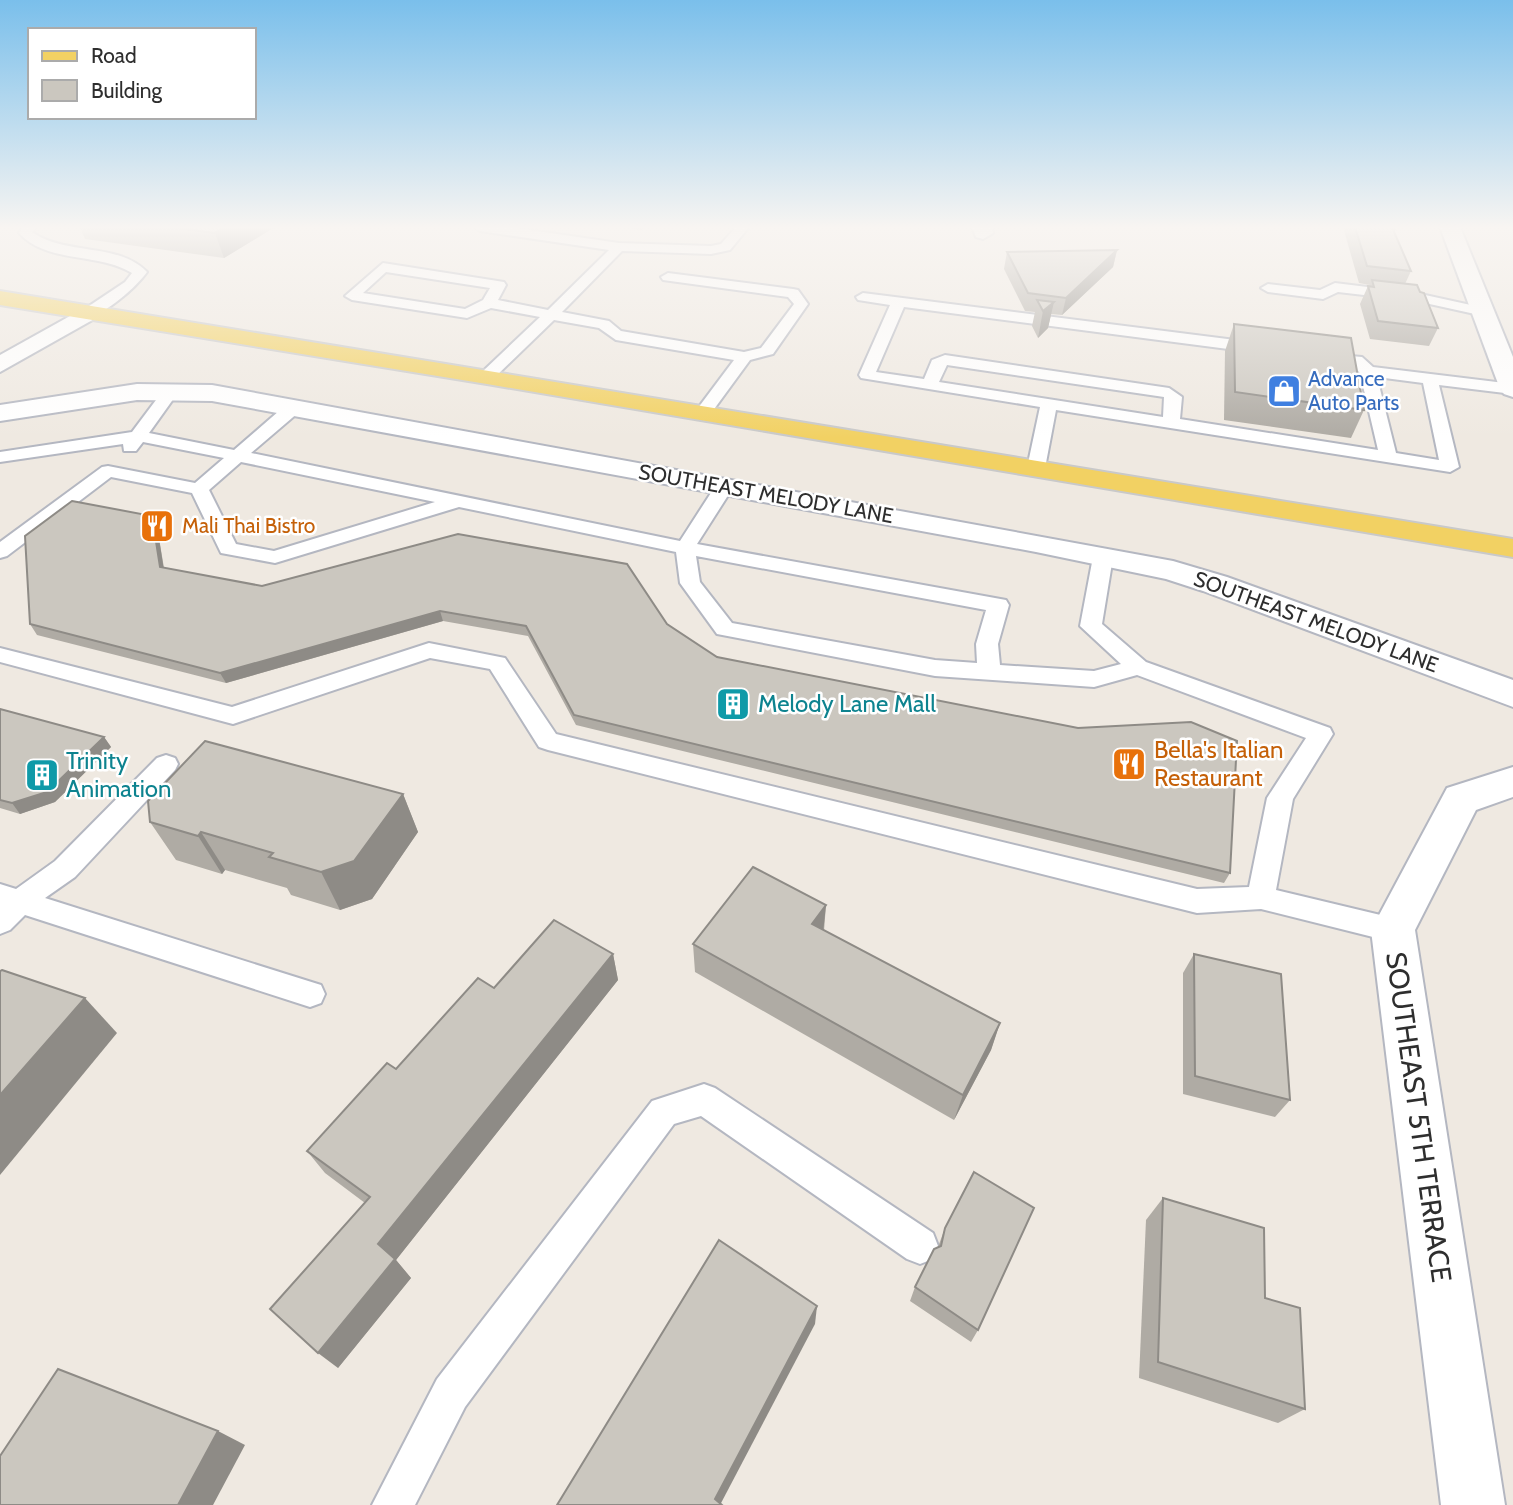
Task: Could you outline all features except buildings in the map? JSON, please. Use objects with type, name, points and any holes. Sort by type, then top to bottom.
[{"type":"main road","points":[[0,298],[488,376],[1513,548]]},
{"type":"street","points":[[1478,297],[1509,365],[1513,389]]},
{"type":"street","points":[[0,365],[88,313]]},
{"type":"street","name":"SOUTHEAST MELODY LANE","points":[[0,412],[137,392],[212,393],[725,486],[1173,571],[1513,694]]},
{"type":"street","name":"SOUTHEAST 5TH TERRACE","points":[[1473,1505],[1393,930],[1461,799],[1513,782]]},
{"type":"lane","points":[[88,313],[112,297]]},
{"type":"lane","points":[[360,297],[467,314],[489,303],[492,297]]},
{"type":"lane","points":[[488,376],[569,297]]},
{"type":"lane","points":[[489,303],[604,324],[616,335],[744,357],[767,351],[800,304],[796,297]]},
{"type":"lane","points":[[865,297],[1275,350]]},
{"type":"lane","points":[[1417,297],[1484,312]]},
{"type":"lane","points":[[899,302],[867,375],[1450,467],[1430,379]]},
{"type":"lane","points":[[1302,354],[1356,360],[1367,371],[1388,457]]},
{"type":"lane","points":[[703,412],[744,357]]},
{"type":"lane","points":[[930,385],[938,363],[945,360],[1168,393],[1174,397],[1171,423]]},
{"type":"lane","points":[[1367,371],[1513,389]]},
{"type":"lane","points":[[0,552],[108,471],[140,436],[171,391]]},
{"type":"lane","points":[[1036,468],[1049,404]]},
{"type":"lane","points":[[199,489],[293,408]]},
{"type":"lane","points":[[0,457],[140,436],[685,548],[998,604],[987,644],[989,672]]},
{"type":"lane","points":[[108,471],[199,489]]},
{"type":"lane","points":[[725,486],[685,548],[690,583],[725,629],[935,668],[1094,680],[1138,667]]},
{"type":"lane","points":[[199,489],[228,549],[275,557],[458,501]]},
{"type":"lane","points":[[1103,557],[1091,626],[1138,667],[1321,734],[1280,799],[1261,898]]},
{"type":"lane","points":[[0,654],[233,716],[429,650],[497,663],[548,741],[1198,901],[1261,898],[1393,930]]},
{"type":"lane","points":[[0,922],[10,898],[65,869],[166,764]]},
{"type":"lane","points":[[10,898],[310,994]]},
{"type":"lane","points":[[393,1505],[451,1393],[663,1112],[705,1099],[920,1246]]},
{"type":"place","name":"Advance Auto Parts","points":[[1284,391]]},
{"type":"place","name":"Mali Thai Bistro","points":[[157,526]]},
{"type":"place","name":"Melody Lane Mall","points":[[733,704]]},
{"type":"place","name":"Bella's Italian Restaurant","points":[[1129,764]]},
{"type":"place","name":"Trinity Animation","points":[[42,775]]}]
